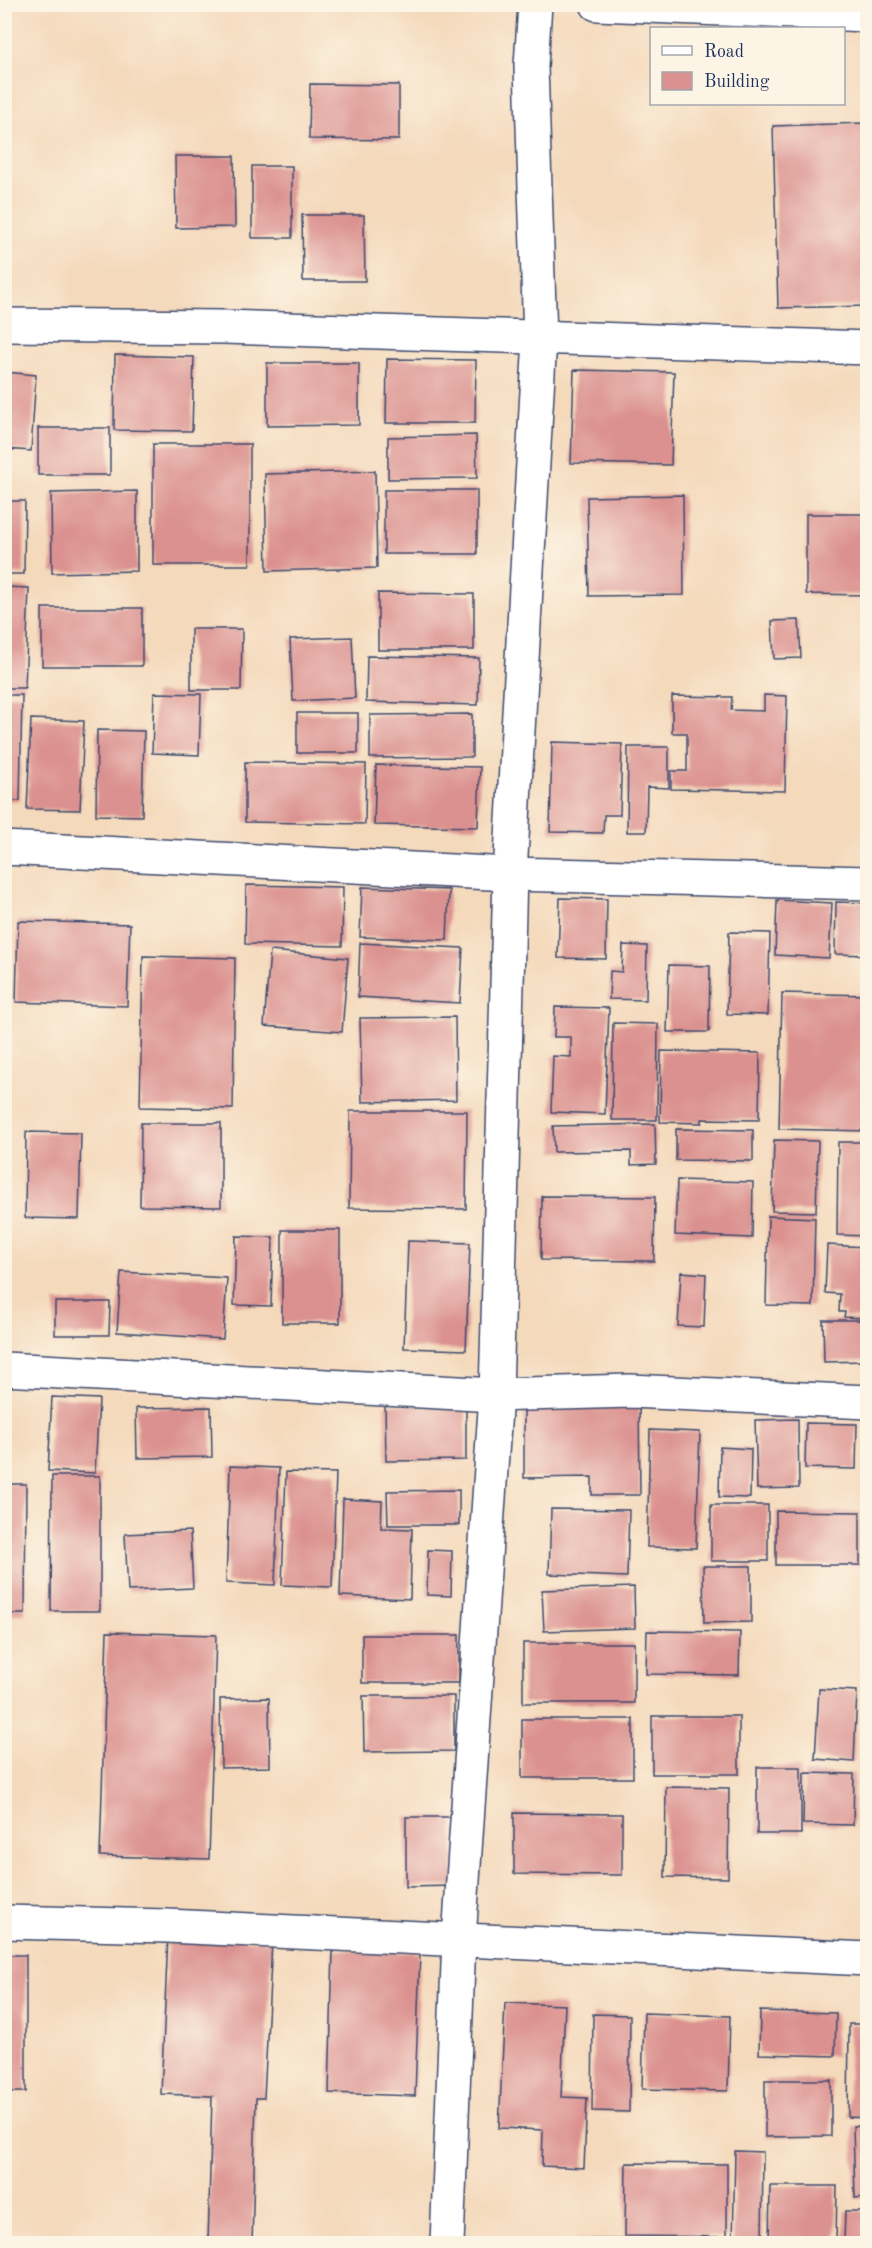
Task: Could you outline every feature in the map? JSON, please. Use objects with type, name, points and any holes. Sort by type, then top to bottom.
[{"type":"street","points":[[447,2244],[459,1939],[496,1395],[510,874],[540,338],[531,66],[535,4]]},
{"type":"street","points":[[597,4],[867,15]]},
{"type":"street","points":[[4,325],[223,327],[867,348]]},
{"type":"street","points":[[4,848],[510,874],[867,883]]},
{"type":"street","points":[[4,1369],[496,1395],[630,1391],[867,1402]]},
{"type":"street","points":[[4,1922],[167,1926],[867,1959]]},
{"type":"building","points":[[310,84],[399,85],[399,140],[309,139]]},
{"type":"building","points":[[865,123],[868,306],[778,308],[773,126]]},
{"type":"building","points":[[175,156],[234,156],[235,227],[176,228]]},
{"type":"building","points":[[252,166],[292,166],[292,238],[252,238]]},
{"type":"building","points":[[302,215],[364,215],[365,281],[303,281]]},
{"type":"building","points":[[115,355],[194,357],[192,431],[114,430]]},
{"type":"building","points":[[387,359],[476,360],[475,423],[386,423]]},
{"type":"building","points":[[267,363],[359,363],[359,425],[267,426]]},
{"type":"building","points":[[574,370],[674,372],[671,465],[571,463]]},
{"type":"building","points":[[5,372],[36,375],[31,451],[5,449]]},
{"type":"building","points":[[38,428],[110,428],[110,475],[38,475]]},
{"type":"building","points":[[476,435],[477,478],[388,479],[388,437]]},
{"type":"building","points":[[153,444],[250,444],[250,565],[153,565]]},
{"type":"building","points":[[375,471],[377,568],[267,571],[265,474]]},
{"type":"building","points":[[384,490],[477,490],[477,554],[384,554]]},
{"type":"building","points":[[137,491],[137,571],[52,573],[51,493]]},
{"type":"building","points":[[683,495],[684,595],[589,596],[587,497]]},
{"type":"building","points":[[4,501],[25,501],[24,574],[4,574]]},
{"type":"building","points":[[806,514],[868,514],[868,595],[806,594]]},
{"type":"building","points":[[4,587],[29,588],[25,688],[4,688]]},
{"type":"building","points":[[378,593],[474,594],[474,650],[378,650]]},
{"type":"building","points":[[42,608],[142,608],[142,666],[42,666]]},
{"type":"building","points":[[799,620],[801,658],[774,659],[772,621]]},
{"type":"building","points":[[191,629],[242,629],[241,690],[191,690]]},
{"type":"building","points":[[352,637],[355,698],[293,701],[290,639]]},
{"type":"building","points":[[367,656],[479,658],[478,705],[366,702]]},
{"type":"building","points":[[154,693],[201,694],[199,755],[152,753]]},
{"type":"building","points":[[4,695],[22,695],[20,801],[4,801]]},
{"type":"building","points":[[764,695],[787,696],[785,791],[671,789],[671,771],[687,771],[687,733],[672,733],[672,696],[732,697],[731,710],[764,711]]},
{"type":"building","points":[[297,713],[358,713],[358,753],[297,753]]},
{"type":"building","points":[[472,714],[472,757],[370,758],[370,715]]},
{"type":"building","points":[[31,719],[84,721],[80,810],[27,809]]},
{"type":"building","points":[[97,730],[144,731],[142,816],[96,815]]},
{"type":"building","points":[[552,742],[622,744],[620,815],[604,815],[603,833],[550,832]]},
{"type":"building","points":[[628,747],[669,747],[669,788],[647,787],[646,832],[627,832]]},
{"type":"building","points":[[245,762],[366,764],[365,824],[245,822]]},
{"type":"building","points":[[376,765],[480,767],[478,827],[374,825]]},
{"type":"building","points":[[246,885],[343,887],[342,946],[245,944]]},
{"type":"building","points":[[362,887],[449,890],[447,940],[360,937]]},
{"type":"building","points":[[560,898],[607,899],[606,959],[558,958]]},
{"type":"building","points":[[777,900],[832,903],[829,958],[775,955]]},
{"type":"building","points":[[836,902],[868,903],[868,955],[835,954]]},
{"type":"building","points":[[18,921],[130,924],[127,1006],[16,1002]]},
{"type":"building","points":[[729,932],[770,933],[768,1015],[727,1014]]},
{"type":"building","points":[[360,943],[463,948],[460,1003],[358,997]]},
{"type":"building","points":[[623,945],[647,946],[646,1000],[609,999],[610,971],[622,972]]},
{"type":"building","points":[[270,951],[348,958],[342,1032],[264,1026]]},
{"type":"building","points":[[143,956],[235,958],[233,1109],[140,1107]]},
{"type":"building","points":[[669,965],[710,966],[709,1032],[667,1032]]},
{"type":"building","points":[[782,993],[868,995],[868,1131],[779,1129]]},
{"type":"building","points":[[555,1007],[609,1008],[605,1114],[551,1112],[553,1056],[571,1057],[571,1037],[554,1037]]},
{"type":"building","points":[[455,1017],[456,1100],[362,1102],[360,1018]]},
{"type":"building","points":[[613,1023],[658,1024],[657,1120],[612,1120]]},
{"type":"building","points":[[661,1051],[760,1053],[759,1120],[702,1119],[702,1123],[660,1122]]},
{"type":"building","points":[[350,1111],[467,1111],[466,1209],[349,1208]]},
{"type":"building","points":[[141,1123],[221,1123],[221,1207],[140,1206]]},
{"type":"building","points":[[655,1124],[656,1164],[631,1165],[631,1151],[554,1152],[553,1126]]},
{"type":"building","points":[[676,1129],[753,1130],[753,1161],[676,1160]]},
{"type":"building","points":[[26,1132],[81,1133],[79,1219],[25,1218]]},
{"type":"building","points":[[774,1140],[818,1141],[816,1212],[772,1211]]},
{"type":"building","points":[[838,1142],[868,1142],[868,1236],[837,1235]]},
{"type":"building","points":[[677,1180],[753,1182],[752,1238],[675,1235]]},
{"type":"building","points":[[542,1196],[655,1197],[654,1261],[541,1260]]},
{"type":"building","points":[[768,1216],[815,1218],[813,1306],[766,1305]]},
{"type":"building","points":[[282,1230],[340,1230],[340,1323],[282,1323]]},
{"type":"building","points":[[236,1236],[273,1237],[271,1306],[234,1305]]},
{"type":"building","points":[[408,1241],[470,1243],[466,1350],[404,1348]]},
{"type":"building","points":[[827,1245],[867,1247],[863,1318],[844,1317],[845,1312],[839,1312],[840,1294],[825,1293]]},
{"type":"building","points":[[121,1272],[227,1278],[223,1339],[117,1332]]},
{"type":"building","points":[[681,1272],[706,1274],[704,1327],[678,1326]]},
{"type":"building","points":[[55,1302],[110,1302],[109,1335],[55,1335]]},
{"type":"building","points":[[823,1320],[865,1320],[866,1361],[824,1362]]},
{"type":"building","points":[[52,1397],[99,1399],[95,1473],[48,1471]]},
{"type":"building","points":[[639,1399],[640,1495],[592,1495],[592,1477],[524,1478],[524,1408]]},
{"type":"building","points":[[466,1404],[466,1460],[386,1461],[385,1405]]},
{"type":"building","points":[[211,1407],[212,1457],[137,1458],[136,1408]]},
{"type":"building","points":[[798,1419],[799,1488],[757,1489],[755,1420]]},
{"type":"building","points":[[806,1423],[857,1424],[856,1469],[805,1468]]},
{"type":"building","points":[[650,1430],[700,1432],[696,1548],[647,1547]]},
{"type":"building","points":[[720,1447],[751,1449],[750,1498],[719,1497]]},
{"type":"building","points":[[230,1466],[279,1468],[275,1585],[226,1583]]},
{"type":"building","points":[[286,1472],[336,1473],[332,1587],[282,1585]]},
{"type":"building","points":[[52,1476],[100,1476],[100,1611],[51,1611]]},
{"type":"building","points":[[4,1484],[26,1484],[25,1614],[4,1614]]},
{"type":"building","points":[[459,1490],[459,1525],[388,1525],[387,1491]]},
{"type":"building","points":[[343,1499],[382,1501],[381,1528],[412,1529],[410,1599],[340,1596]]},
{"type":"building","points":[[711,1505],[768,1505],[768,1561],[711,1561]]},
{"type":"building","points":[[551,1509],[629,1510],[627,1577],[549,1574]]},
{"type":"building","points":[[776,1511],[860,1512],[860,1565],[776,1565]]},
{"type":"building","points":[[190,1531],[193,1588],[128,1591],[125,1534]]},
{"type":"building","points":[[428,1550],[452,1551],[451,1596],[427,1595]]},
{"type":"building","points":[[703,1566],[751,1566],[751,1622],[704,1623]]},
{"type":"building","points":[[634,1587],[635,1628],[544,1631],[542,1590]]},
{"type":"building","points":[[647,1631],[740,1632],[739,1675],[646,1674]]},
{"type":"building","points":[[107,1632],[216,1635],[209,1859],[100,1856]]},
{"type":"building","points":[[362,1635],[459,1635],[459,1683],[362,1683]]},
{"type":"building","points":[[523,1643],[634,1643],[634,1703],[523,1703]]},
{"type":"building","points":[[819,1689],[857,1691],[854,1762],[815,1759]]},
{"type":"building","points":[[363,1696],[454,1696],[454,1751],[364,1752]]},
{"type":"building","points":[[269,1698],[270,1767],[221,1768],[220,1699]]},
{"type":"building","points":[[652,1716],[739,1716],[739,1774],[652,1774]]},
{"type":"building","points":[[522,1719],[633,1719],[633,1778],[522,1778]]},
{"type":"building","points":[[757,1767],[801,1767],[801,1834],[757,1834]]},
{"type":"building","points":[[804,1773],[854,1774],[853,1825],[803,1824]]},
{"type":"building","points":[[666,1787],[729,1788],[728,1878],[665,1877]]},
{"type":"building","points":[[514,1813],[622,1814],[622,1875],[514,1874]]},
{"type":"building","points":[[406,1817],[453,1817],[454,1886],[406,1887]]},
{"type":"building","points":[[168,1936],[272,1941],[264,2098],[256,2098],[252,2244],[208,2244],[212,2096],[161,2094]]},
{"type":"building","points":[[333,1950],[420,1953],[415,2096],[329,2093]]},
{"type":"building","points":[[4,1955],[26,1955],[26,2092],[4,2092]]},
{"type":"building","points":[[505,2003],[565,2005],[561,2097],[587,2098],[584,2168],[542,2166],[543,2130],[499,2128]]},
{"type":"building","points":[[760,2011],[836,2013],[835,2056],[759,2054]]},
{"type":"building","points":[[644,2013],[730,2016],[728,2091],[642,2089]]},
{"type":"building","points":[[593,2014],[630,2015],[629,2112],[592,2111]]},
{"type":"building","points":[[849,2024],[868,2024],[868,2118],[848,2117]]},
{"type":"building","points":[[765,2080],[831,2080],[831,2136],[765,2137]]},
{"type":"building","points":[[868,2125],[868,2197],[855,2198],[853,2126]]},
{"type":"building","points":[[735,2151],[763,2152],[762,2244],[733,2243]]},
{"type":"building","points":[[626,2163],[727,2164],[727,2237],[625,2236]]},
{"type":"building","points":[[770,2186],[837,2186],[836,2244],[769,2244]]},
{"type":"building","points":[[845,2211],[868,2211],[868,2244],[844,2244]]},
{"type":"building","points":[[639,2239],[639,2244],[576,2244],[576,2240]]}]
